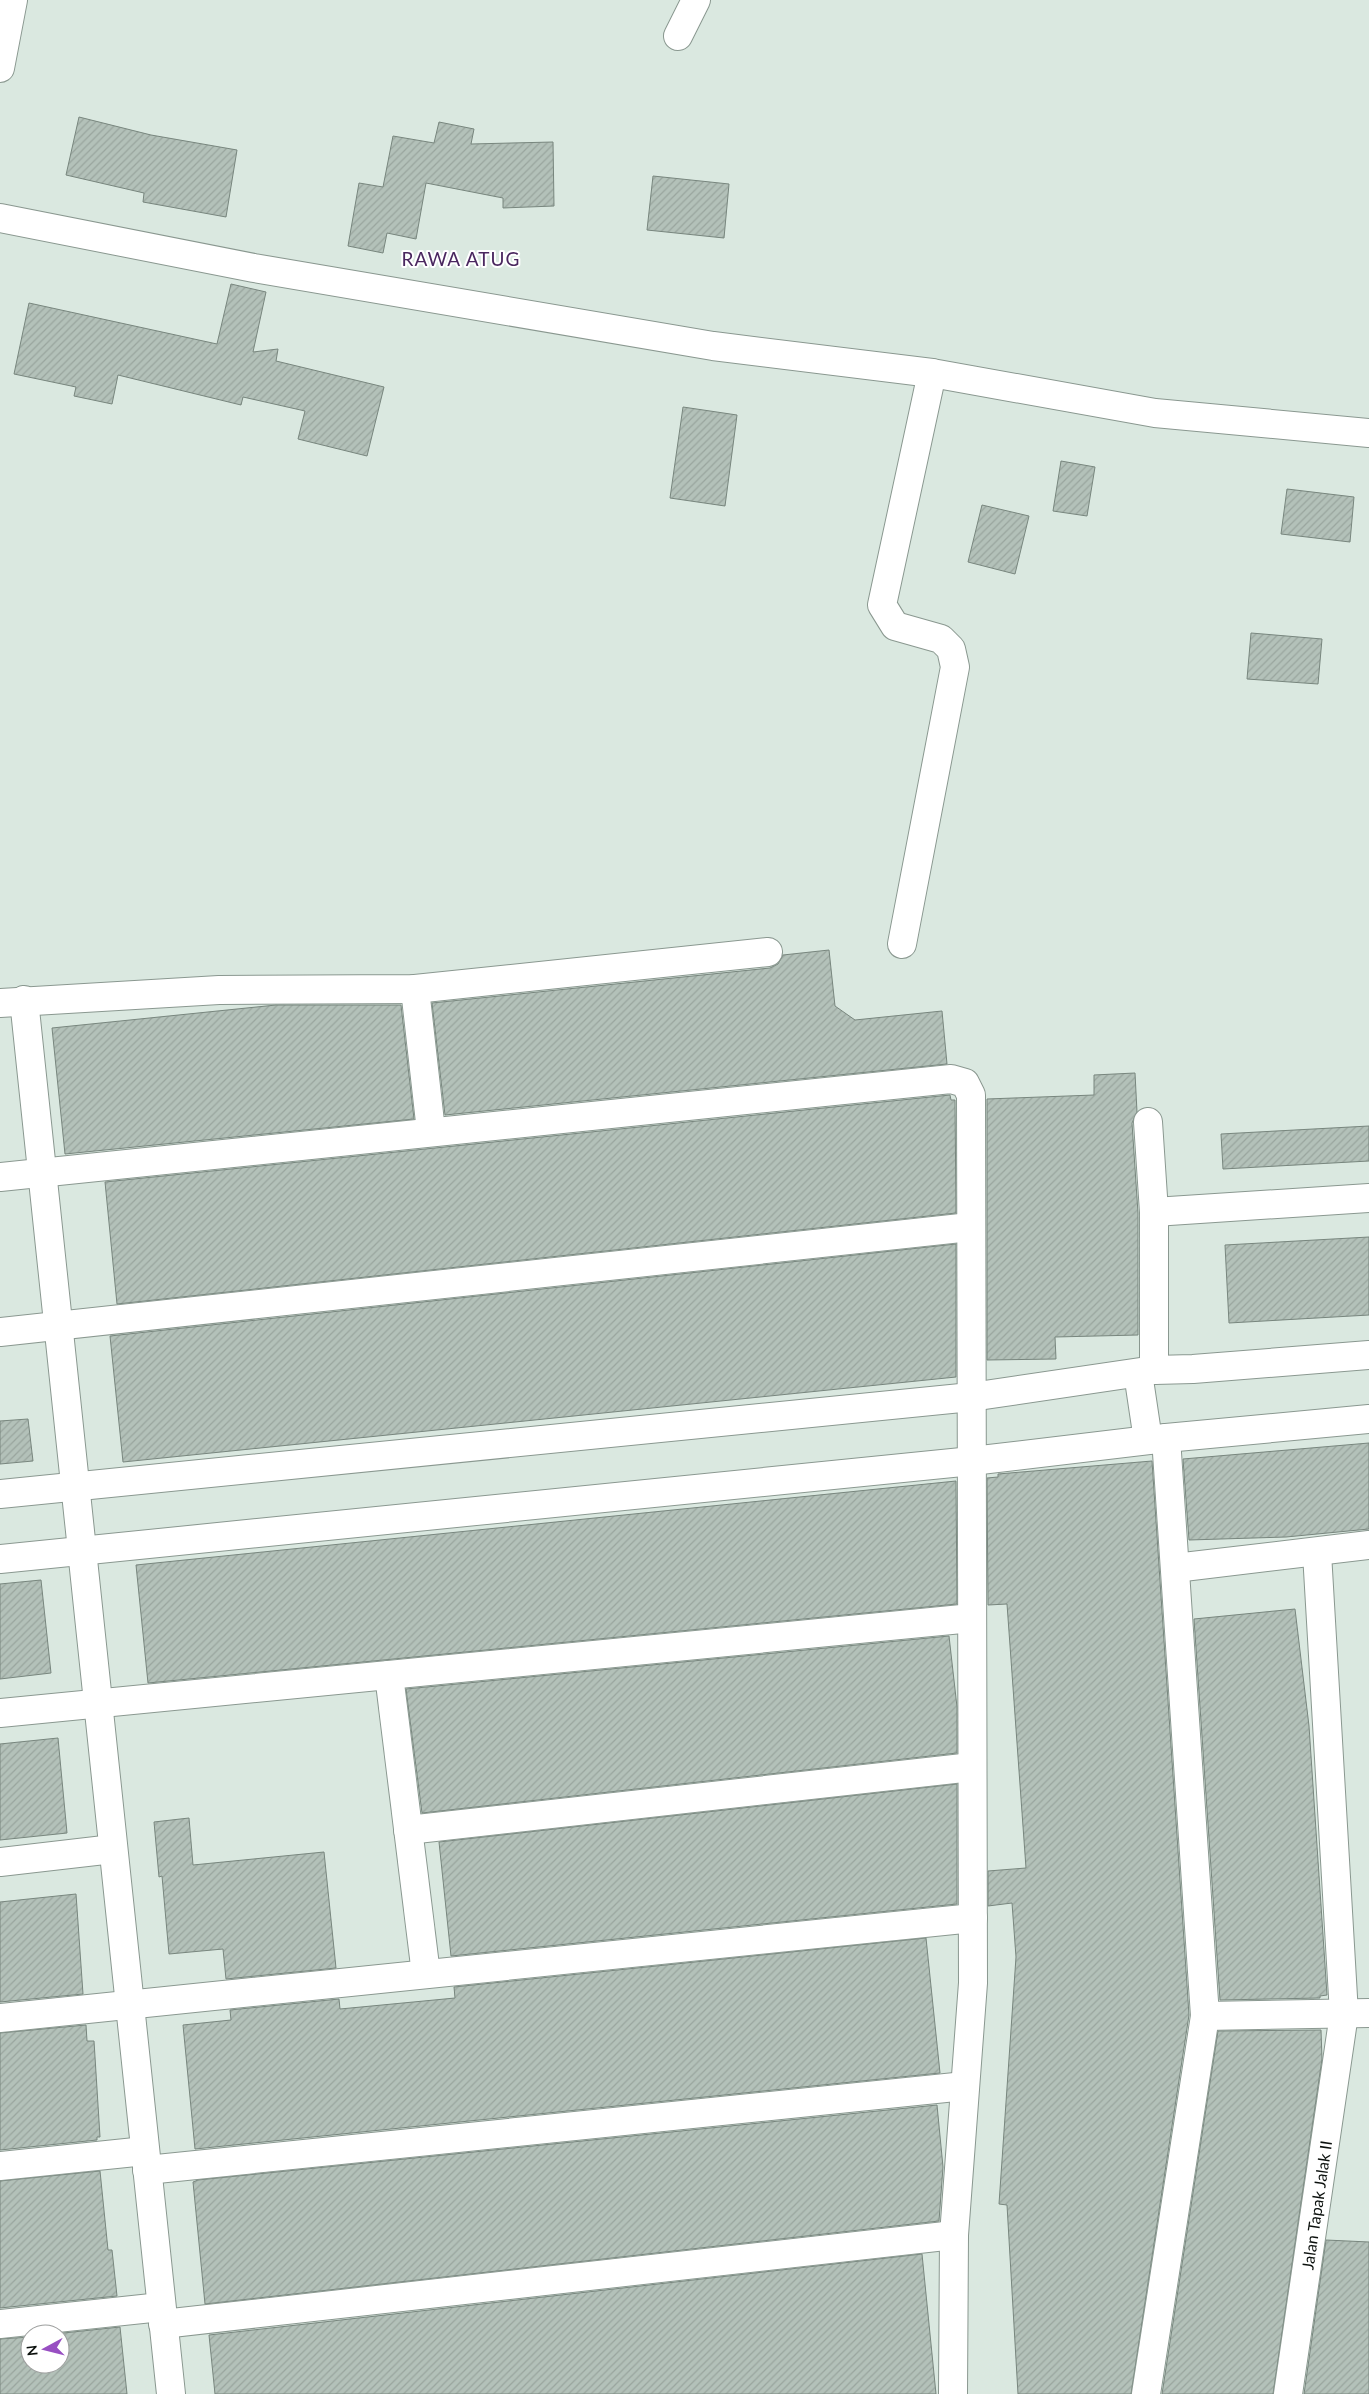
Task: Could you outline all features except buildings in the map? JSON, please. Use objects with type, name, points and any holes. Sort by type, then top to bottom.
[{"type":"street","points":[[0,68],[13,0]]},
{"type":"street","points":[[678,36],[696,0]]},
{"type":"street","points":[[0,218],[254,268],[713,346],[932,373],[1156,413],[1369,434]]},
{"type":"street","points":[[902,944],[955,666],[951,649],[941,639],[895,626],[882,605],[932,373]]},
{"type":"street","points":[[170,2394],[42,1172],[12,1001],[219,990],[415,989],[768,952]]},
{"type":"street","points":[[415,989],[431,1131]]},
{"type":"street","points":[[0,1177],[431,1131],[951,1079],[966,1083],[972,1095],[970,1227],[973,1983],[954,2235],[953,2394]]},
{"type":"street","points":[[1146,2394],[1205,2016],[1175,1568],[1144,1377],[1154,1212],[1148,1122]]},
{"type":"street","points":[[1154,1212],[1369,1198]]},
{"type":"street","points":[[0,1332],[970,1227]]},
{"type":"street","points":[[0,1494],[971,1402],[1193,1369],[1369,1356]]},
{"type":"street","points":[[0,1559],[971,1457],[1153,1435],[1369,1419]]},
{"type":"street","points":[[1175,1568],[1317,1553],[1369,1545]]},
{"type":"street","name":"Jalan Tapak Jalak II","points":[[1288,2394],[1356,2014],[1317,1553]]},
{"type":"street","points":[[0,1713],[972,1618]]},
{"type":"street","points":[[389,1675],[426,1974]]},
{"type":"street","points":[[408,1830],[972,1767]]},
{"type":"street","points":[[0,1862],[113,1849]]},
{"type":"street","points":[[0,2018],[973,1918]]},
{"type":"street","points":[[1205,2016],[1356,2014]]},
{"type":"street","points":[[0,2166],[146,2160],[966,2086]]},
{"type":"street","points":[[0,2324],[162,2315],[954,2235]]},
{"type":"district","name":"RAWA ATUG","points":[[461,258]]}]
